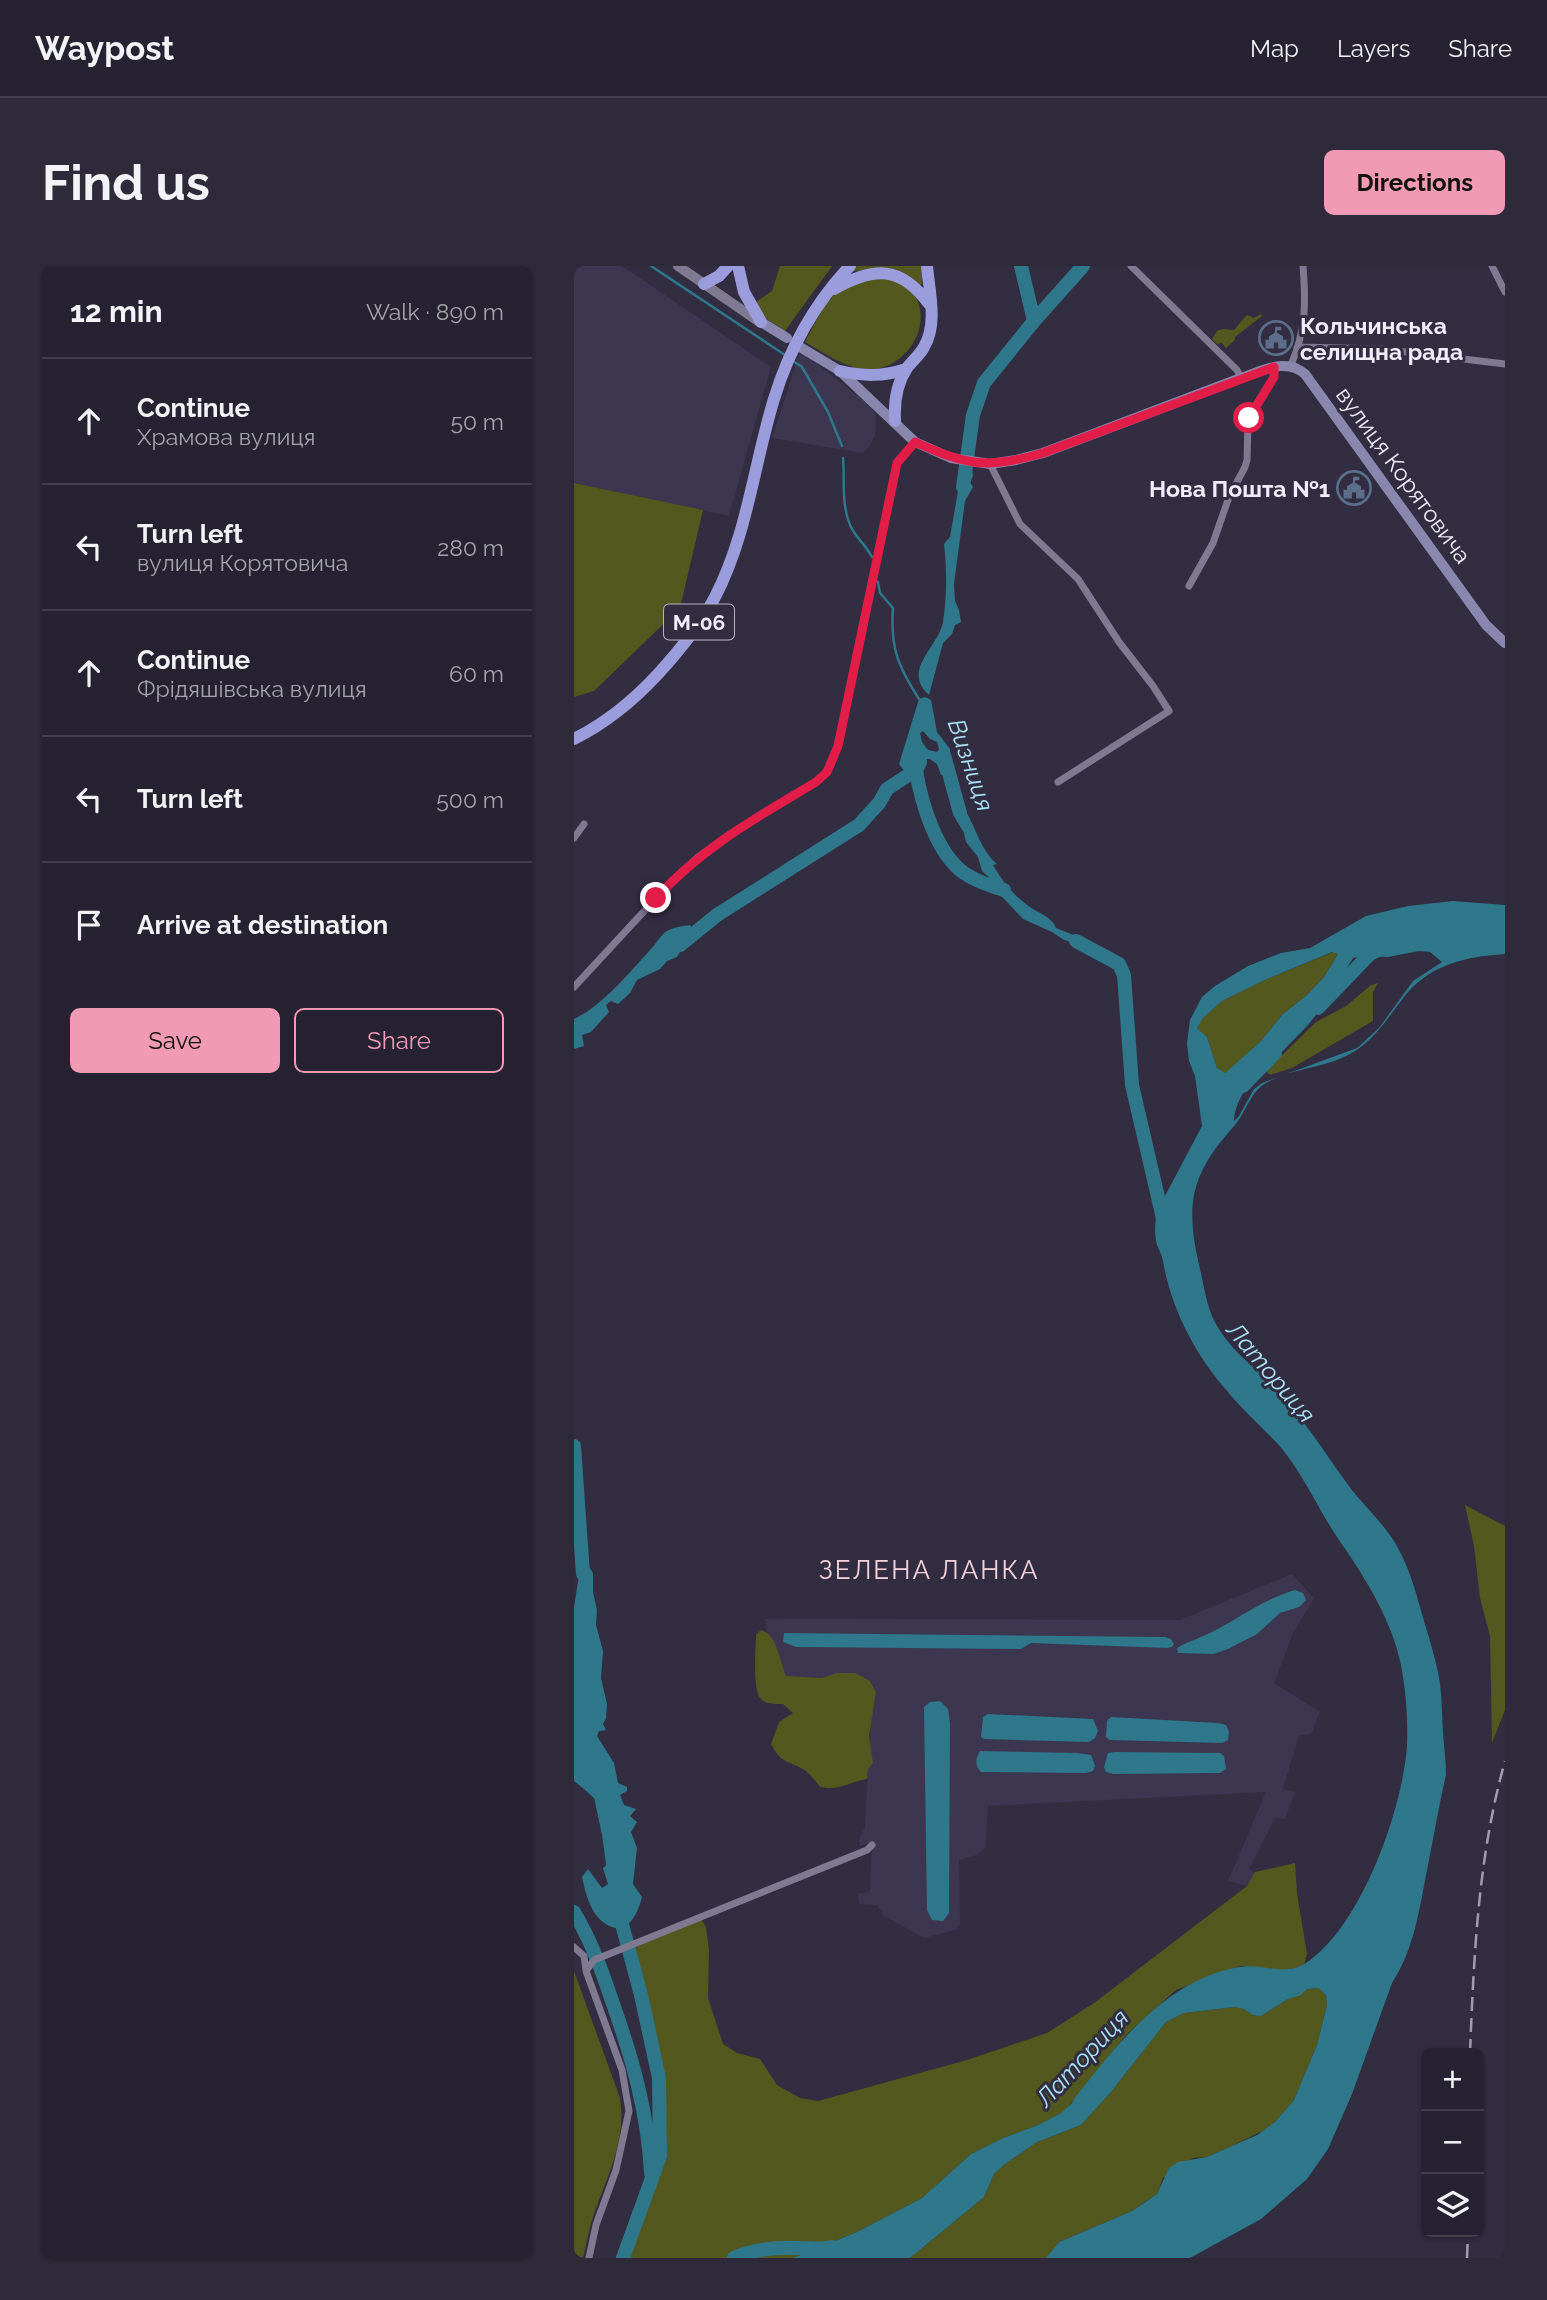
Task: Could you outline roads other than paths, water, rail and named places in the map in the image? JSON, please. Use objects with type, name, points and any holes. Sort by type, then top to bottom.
[{"type":"highway","points":[[704,284],[719,276],[728,266]]},
{"type":"highway","points":[[738,266],[744,292],[761,322]]},
{"type":"highway","name":"М-06","points":[[574,739],[598,726],[631,700],[672,659],[703,617],[732,556],[774,398],[789,359],[807,324],[842,271],[850,266]]},
{"type":"highway","points":[[895,421],[899,386],[906,369],[925,346],[930,326],[927,266]]},
{"type":"highway","points":[[828,292],[854,278],[886,272],[909,280],[918,288],[931,308]]},
{"type":"highway","points":[[840,371],[864,376],[891,374],[906,369]]},
{"type":"main road","points":[[761,322],[787,338]]},
{"type":"main road","points":[[800,347],[840,371],[915,442],[950,458],[990,464],[1043,453],[1241,378],[1274,367],[1291,365]]},
{"type":"main road","name":"вулиця Корятовича","points":[[1291,365],[1305,374],[1486,625],[1505,643]]},
{"type":"street","points":[[678,266],[761,322]]},
{"type":"street","points":[[1132,266],[1237,370],[1241,378]]},
{"type":"street","points":[[1291,365],[1299,347],[1306,314],[1303,266]]},
{"type":"street","points":[[1492,266],[1505,292]]},
{"type":"street","points":[[1299,347],[1381,349],[1505,364]]},
{"type":"street","points":[[1189,586],[1213,543],[1228,497],[1245,467],[1249,418],[1274,377],[1274,367]]},
{"type":"street","points":[[574,986],[671,882],[698,857],[720,840],[816,782],[827,772],[838,746],[897,463],[915,442]]},
{"type":"street","points":[[990,464],[1020,524],[1078,579],[1169,711],[1058,782]]},
{"type":"street","points":[[574,838],[584,824]]},
{"type":"street","points":[[586,1971],[594,1960],[867,1850],[872,1845]]},
{"type":"street","points":[[574,1947],[584,1956],[586,1971],[622,2070],[629,2111],[616,2170],[596,2225],[589,2258]]},
{"type":"water","points":[[962,468],[972,469],[970,482],[973,487],[965,501],[954,584],[961,622],[955,625],[952,634],[943,643],[929,695],[921,686],[920,668],[943,622],[946,583],[944,544],[950,537]]},
{"type":"water","points":[[925,697],[931,700],[937,732],[950,749],[955,772],[941,775],[937,764],[927,759],[923,772],[924,781],[915,785],[899,764],[919,699]],"holes":[[[923,731],[937,742],[937,752],[928,750],[920,733]]]},
{"type":"water","points":[[954,796],[961,803],[984,848],[997,864],[993,865],[1011,891],[1051,920],[1056,928],[1086,940],[1096,955],[1080,950],[1072,942],[1023,919],[996,891],[994,882],[982,871],[978,857],[966,842],[955,818],[950,803]]},
{"type":"water","points":[[1453,901],[1505,905],[1505,954],[1460,961],[1434,971],[1411,989],[1376,1033],[1354,1052],[1334,1061],[1283,1075],[1357,1048],[1379,1028],[1413,981],[1442,962],[1430,952],[1419,951],[1388,957],[1353,958],[1327,1001],[1308,1025],[1273,1061],[1258,1068],[1240,1100],[1234,1121],[1254,1089],[1282,1076],[1258,1089],[1239,1120],[1219,1144],[1199,1177],[1192,1211],[1196,1250],[1207,1302],[1215,1323],[1230,1344],[1292,1406],[1352,1490],[1394,1541],[1413,1585],[1440,1684],[1446,1775],[1416,1926],[1400,1970],[1392,1983],[1352,2094],[1328,2149],[1307,2179],[1261,2219],[1190,2258],[1046,2258],[1059,2242],[1132,2211],[1157,2194],[1169,2168],[1178,2162],[1207,2157],[1257,2135],[1275,2122],[1294,2100],[1317,2045],[1327,2005],[1326,1995],[1318,1988],[1296,1994],[1261,2016],[1234,2007],[1184,2013],[1166,2022],[1111,2092],[1081,2125],[1037,2142],[1005,2164],[994,2174],[984,2197],[910,2258],[793,2258],[857,2232],[922,2198],[971,2154],[1069,2109],[1090,2078],[1126,2036],[1167,1999],[1190,1985],[1214,1974],[1240,1967],[1290,1969],[1306,1963],[1326,1946],[1344,1923],[1376,1864],[1397,1801],[1407,1745],[1404,1685],[1397,1649],[1369,1586],[1291,1461],[1216,1378],[1195,1347],[1172,1297],[1155,1237],[1155,1228],[1157,1211],[1202,1126],[1187,1043],[1190,1020],[1202,997],[1248,966],[1281,953],[1310,948],[1366,916],[1408,906]],"holes":[[[1332,952],[1338,954],[1324,977],[1307,995],[1283,1014],[1260,1042],[1225,1073],[1217,1068],[1207,1037],[1197,1028],[1203,1018],[1222,1001]]]},
{"type":"water","points":[[690,925],[695,933],[693,943],[683,947],[677,957],[667,961],[660,969],[637,980],[630,993],[618,1004],[611,1001],[606,1005],[609,1012],[591,1032],[582,1035],[584,1046],[574,1049],[574,1019],[615,988],[664,933]]},
{"type":"water","points":[[582,1557],[593,1573],[596,1625],[603,1651],[601,1678],[607,1704],[603,1724],[606,1730],[599,1731],[597,1736],[614,1763],[618,1783],[627,1787],[627,1791],[620,1795],[624,1805],[636,1809],[630,1816],[637,1822],[631,1832],[637,1848],[633,1884],[642,1897],[635,1915],[623,1929],[605,1924],[594,1912],[582,1877],[588,1869],[602,1888],[608,1884],[603,1868],[612,1861],[605,1815],[586,1790],[574,1781],[574,1607]]},
{"type":"water","points":[[1295,1590],[1303,1593],[1306,1600],[1299,1607],[1280,1613],[1257,1634],[1214,1654],[1178,1653],[1177,1648],[1273,1598]]},
{"type":"water","points":[[784,1633],[1165,1637],[1171,1639],[1174,1644],[1167,1648],[1031,1643],[1021,1649],[796,1647],[783,1642]]},
{"type":"water","points":[[940,1701],[948,1709],[950,1723],[949,1913],[943,1921],[932,1920],[927,1910],[924,1707],[930,1702]]},
{"type":"water","points":[[988,1714],[1093,1719],[1098,1731],[1095,1738],[1089,1742],[984,1739],[981,1737],[983,1717]]},
{"type":"water","points":[[1111,1717],[1218,1723],[1226,1725],[1228,1740],[1222,1743],[1110,1740],[1106,1737],[1107,1721]]},
{"type":"water","points":[[980,1751],[1077,1753],[1091,1755],[1095,1766],[1093,1771],[1086,1773],[981,1772],[976,1762]]},
{"type":"water","points":[[1108,1753],[1220,1753],[1224,1756],[1226,1769],[1220,1773],[1113,1774],[1106,1772],[1104,1767]]},
{"type":"waterway","points":[[651,266],[785,355]]},
{"type":"waterway","name":"Визниця","points":[[963,487],[973,415],[984,383],[1034,321],[1021,266]]},
{"type":"waterway","points":[[1034,321],[1083,266]]},
{"type":"waterway","points":[[793,361],[802,367],[828,412],[842,446]]},
{"type":"waterway","points":[[843,458],[847,517],[852,529],[872,557]]},
{"type":"waterway","points":[[878,582],[880,593],[893,608],[893,634],[897,656],[919,699]]},
{"type":"waterway","name":"Визниця","points":[[944,755],[960,813]]},
{"type":"waterway","points":[[680,945],[717,915],[859,825],[879,803],[887,789],[916,770],[920,762]]},
{"type":"waterway","points":[[916,770],[931,826],[945,853],[964,873],[1004,890]]},
{"type":"waterway","name":"Визниця","points":[[1076,941],[1119,964],[1124,975],[1132,1085],[1164,1223]]},
{"type":"waterway","name":"Латориця","points":[[1318,1008],[1370,954],[1382,948]]},
{"type":"waterway","name":"Латориця","points":[[1243,1086],[1275,1053]]},
{"type":"waterway","points":[[574,1446],[583,1574]]},
{"type":"waterway","points":[[600,1792],[615,1879]]},
{"type":"waterway","points":[[574,1912],[600,1966],[626,2043],[643,2107],[651,2173]]},
{"type":"waterway","points":[[619,1913],[659,2078],[660,2156],[623,2258]]},
{"type":"waterway","name":"Латориця","points":[[1287,1998],[1300,1994],[1305,1989]]},
{"type":"waterway","name":"Латориця","points":[[1062,2114],[1073,2104]]},
{"type":"waterway","points":[[734,2258],[765,2249],[832,2247]]},
{"type":"railway","points":[[1470,2048],[1483,1869],[1505,1761]]},
{"type":"railway","points":[[1467,2258],[1468,2237]]},
{"type":"place","name":"Кольчинська селищна рада","points":[[1276,338]]},
{"type":"place","name":"Нова Пошта №1","points":[[1354,488]]},
{"type":"district","name":"ЗЕЛЕНА ЛАНКА","points":[[929,1570]]}]
